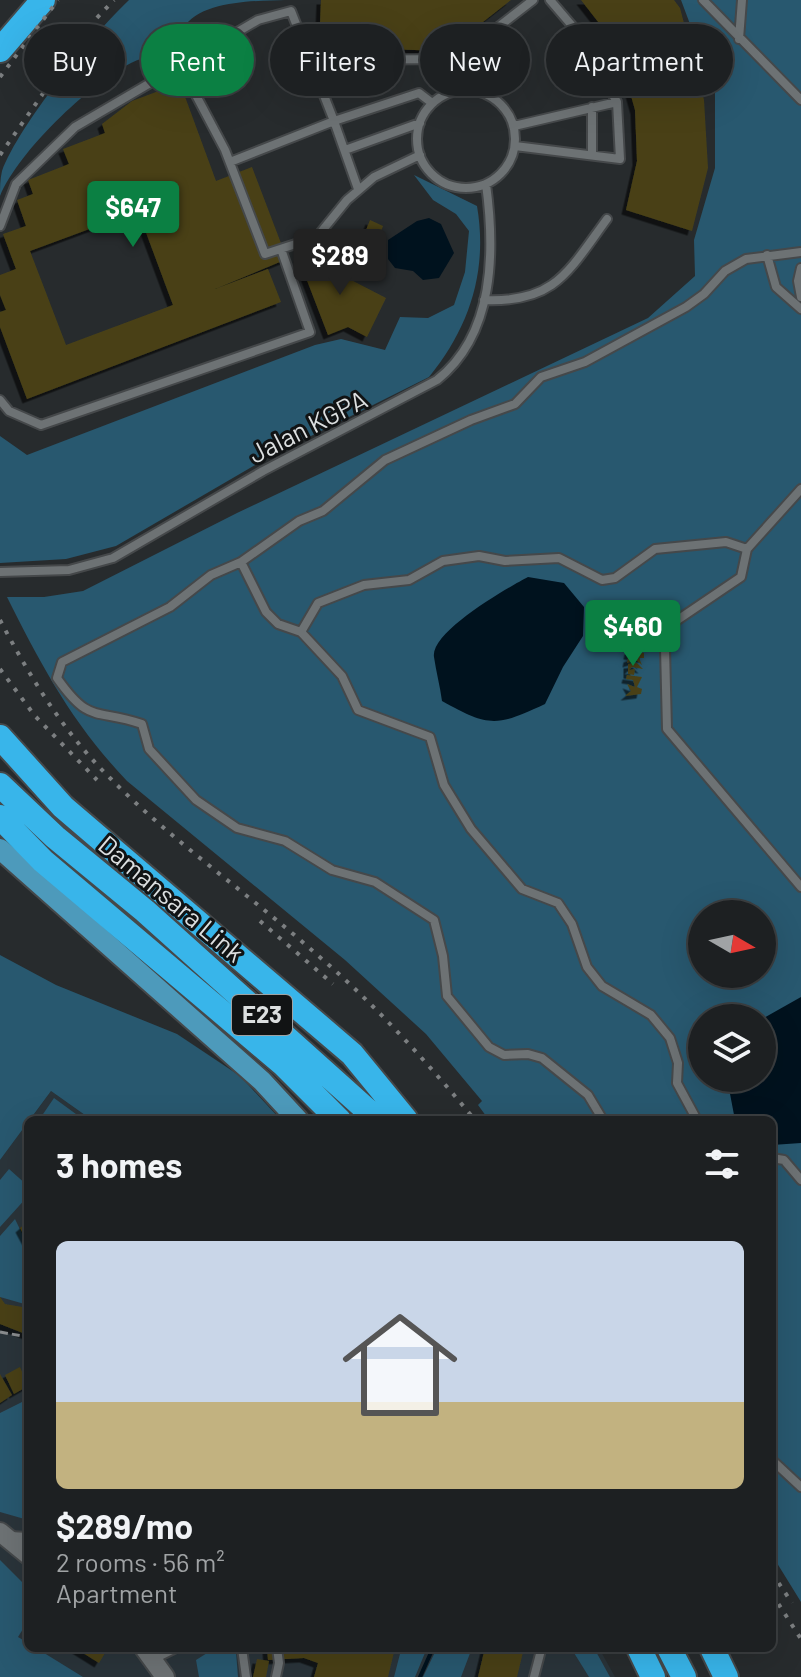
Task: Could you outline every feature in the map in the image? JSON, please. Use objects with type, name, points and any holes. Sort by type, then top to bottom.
[{"type":"highway","points":[[0,28],[24,0]]},
{"type":"highway","points":[[0,50],[43,0]]},
{"type":"highway","points":[[0,737],[63,807],[352,1054],[403,1116]]},
{"type":"highway","name":"Damansara Link","points":[[0,785],[55,837],[145,911],[374,1116]]},
{"type":"highway","name":"Damansara Link","points":[[0,817],[43,861],[283,1064],[335,1116]]},
{"type":"highway","points":[[641,1652],[653,1677]]},
{"type":"highway","points":[[671,1652],[684,1677]]},
{"type":"highway","points":[[714,1652],[726,1677]]},
{"type":"main road","points":[[0,849],[93,935]]},
{"type":"main road","points":[[0,857],[262,1081],[294,1116]]},
{"type":"street","points":[[2,1534],[24,1552]]},
{"type":"street","points":[[149,1654],[165,1677]]},
{"type":"lane","points":[[502,24],[533,0]]},
{"type":"lane","points":[[515,146],[620,159],[617,102],[574,28],[550,0]]},
{"type":"lane","points":[[703,0],[801,100]]},
{"type":"lane","points":[[739,39],[742,0]]},
{"type":"lane","points":[[251,24],[291,11],[296,24]]},
{"type":"lane","points":[[0,226],[16,184],[75,127],[141,88]]},
{"type":"lane","points":[[230,162],[334,121],[419,93],[432,103]]},
{"type":"lane","points":[[196,96],[230,162],[265,254],[317,237],[358,189],[374,177],[420,155]]},
{"type":"lane","points":[[325,96],[358,189]]},
{"type":"lane","points":[[444,96],[432,103],[420,123],[417,145],[430,172],[442,182],[457,188],[486,184],[506,168],[515,146],[514,126],[503,104],[490,96]]},
{"type":"lane","points":[[514,126],[617,102]]},
{"type":"lane","points":[[592,107],[592,155]]},
{"type":"lane","points":[[345,150],[420,123]]},
{"type":"lane","name":"Jalan KGPA","points":[[0,572],[69,570],[113,558],[263,471],[424,389],[451,369],[468,343],[484,300],[493,241],[486,184]]},
{"type":"lane","points":[[484,300],[524,299],[551,288],[607,219]]},
{"type":"lane","points":[[0,400],[9,411],[41,425],[310,332],[281,249]]},
{"type":"lane","points":[[601,1116],[588,1095],[542,1058],[528,1054],[504,1055],[489,1047],[447,996],[443,956],[434,920],[375,882],[332,870],[285,841],[237,828],[196,800],[149,749],[142,724],[101,716],[76,705],[57,678],[62,662],[170,607],[211,575],[241,562],[299,521],[345,496],[385,460],[471,420],[515,404],[541,377],[598,355],[686,307],[704,294],[725,271],[746,259],[801,252]]},
{"type":"lane","points":[[767,255],[776,287],[801,309]]},
{"type":"lane","points":[[801,268],[801,297]]},
{"type":"lane","points":[[801,489],[747,549],[741,577],[676,621],[665,648],[667,729],[801,887]]},
{"type":"lane","points":[[301,632],[318,603],[364,585],[409,580],[443,561],[479,556],[505,561],[559,558],[602,580],[615,578],[655,549],[726,542],[747,549]]},
{"type":"lane","points":[[241,562],[266,612],[278,624],[301,632],[342,676],[358,710],[430,737],[444,785],[471,829],[522,889],[558,903],[572,924],[587,967],[602,986],[651,1015],[670,1038],[678,1063],[677,1083],[695,1116]]},
{"type":"lane","points":[[776,1159],[784,1160],[801,1180]]},
{"type":"lane","points":[[776,1464],[801,1487]]},
{"type":"lane","points":[[2,1534],[24,1537]]},
{"type":"lane","points":[[243,1652],[246,1677]]},
{"type":"lane","points":[[276,1677],[278,1652]]},
{"type":"lane","points":[[534,1677],[540,1654]]},
{"type":"path","points":[[0,1332],[24,1336]]},
{"type":"shaded area","points":[[129,0],[285,0],[215,7],[202,12],[187,24],[141,24],[141,59],[125,67],[125,24],[106,24]]},
{"type":"shaded area","points":[[681,0],[801,0],[801,1602],[776,1561],[776,1116],[486,1116],[478,1105],[482,1101],[426,1034],[345,960],[127,781],[74,716],[7,597],[44,597],[83,591],[237,513],[648,318],[695,276],[694,240],[715,168],[715,96],[733,96],[733,24],[690,24]]},
{"type":"shaded area","points":[[48,96],[84,96],[22,159],[0,196],[2,171]]},
{"type":"shaded area","points":[[414,175],[477,206],[480,230],[477,275],[465,318],[429,377],[269,457],[116,546],[66,559],[0,563],[0,436],[27,455],[315,345],[341,339],[385,350],[400,317],[428,318],[454,305],[465,272],[469,231],[456,214],[433,200]]},
{"type":"shaded area","points":[[429,218],[441,224],[454,253],[439,278],[423,280],[413,271],[395,268],[388,259],[388,240],[417,221]]},
{"type":"shaded area","points":[[528,577],[564,583],[584,607],[583,636],[545,704],[515,717],[493,721],[471,716],[442,701],[434,657],[436,647],[456,624]]},
{"type":"shaded area","points":[[0,955],[56,985],[177,1034],[240,1076],[277,1116],[86,1116],[51,1091],[33,1116],[24,1116],[24,1128],[0,1160]]},
{"type":"shaded area","points":[[801,997],[801,1143],[776,1145],[776,1116],[734,1116],[730,1092],[776,1092],[776,1011]]},
{"type":"shaded area","points":[[51,1091],[86,1116],[33,1116]]},
{"type":"shaded area","points":[[54,1098],[79,1116],[42,1116]]},
{"type":"shaded area","points":[[24,1127],[24,1652],[601,1652],[615,1677],[0,1677],[0,1160]]},
{"type":"shaded area","points":[[9,1169],[24,1182],[24,1200],[0,1227],[0,1180]]},
{"type":"shaded area","points":[[15,1219],[24,1238],[24,1304],[0,1297],[0,1236]]},
{"type":"shaded area","points":[[24,1401],[24,1519],[0,1512],[0,1413]]},
{"type":"shaded area","points":[[0,1560],[24,1584],[24,1627],[18,1637],[24,1641],[24,1652],[42,1652],[83,1677],[0,1677]]},
{"type":"shaded area","points":[[209,1652],[236,1652],[238,1677],[199,1677],[196,1660]]},
{"type":"shaded area","points":[[400,1652],[425,1652],[415,1677],[394,1677]]},
{"type":"shaded area","points":[[435,1652],[470,1652],[461,1677],[423,1677]]},
{"type":"shaded area","points":[[573,1652],[596,1652],[610,1677],[589,1677]]},
{"type":"building","points":[[321,0],[511,0],[480,24],[420,24],[420,50],[404,50],[404,24],[320,24]]},
{"type":"building","points":[[581,0],[674,0],[680,8],[684,24],[600,24]]},
{"type":"building","points":[[145,96],[185,96],[216,181],[252,167],[287,259],[215,289],[268,269],[281,302],[27,399],[0,327],[0,312],[6,310],[0,295],[0,275],[16,269],[3,234],[26,226],[17,200],[33,194],[28,180],[69,164],[63,149],[105,133],[102,124],[132,101]],"holes":[[[138,211],[173,305],[66,345],[30,251]]]},
{"type":"building","points":[[631,96],[703,96],[708,168],[692,231],[626,210],[637,161],[635,110]]},
{"type":"building","points":[[370,220],[383,226],[371,259],[357,253]]},
{"type":"building","points":[[320,248],[328,268],[386,298],[367,337],[348,327],[328,335],[298,257]]},
{"type":"building","points":[[629,650],[644,653],[644,658],[639,658],[642,665],[636,660],[627,663],[628,658],[634,656],[628,655]]},
{"type":"building","points":[[637,663],[643,669],[632,667],[629,670],[635,669],[634,675],[628,674],[628,664]]},
{"type":"building","points":[[627,675],[642,677],[637,687],[642,689],[641,694],[625,696],[631,691],[627,684],[635,687],[633,680],[626,679]]},
{"type":"building","points":[[0,1297],[5,1304],[24,1307],[24,1333],[0,1324]]},
{"type":"building","points":[[20,1367],[24,1388],[14,1394],[5,1375]]},
{"type":"building","points":[[0,1374],[12,1395],[0,1403]]},
{"type":"building","points":[[81,1652],[105,1653],[99,1663]]},
{"type":"building","points":[[267,1652],[394,1652],[388,1677],[314,1677],[318,1663],[304,1658],[268,1660]]},
{"type":"building","points":[[484,1652],[523,1652],[517,1677],[478,1677]]},
{"type":"building","points":[[257,1659],[269,1661],[266,1677],[253,1677]]},
{"type":"waterway","points":[[420,1677],[431,1652]]},
{"type":"railway","points":[[0,77],[58,0]]},
{"type":"railway","points":[[0,155],[93,22],[114,0]]},
{"type":"railway","points":[[0,620],[49,704],[94,761],[159,824],[337,972],[379,1012],[472,1116]]},
{"type":"railway","points":[[0,669],[35,716],[97,780]]},
{"type":"railway","points":[[260,921],[333,984]]},
{"type":"railway","points":[[776,1579],[792,1603]]},
{"type":"railway","points":[[776,1600],[801,1639]]}]
